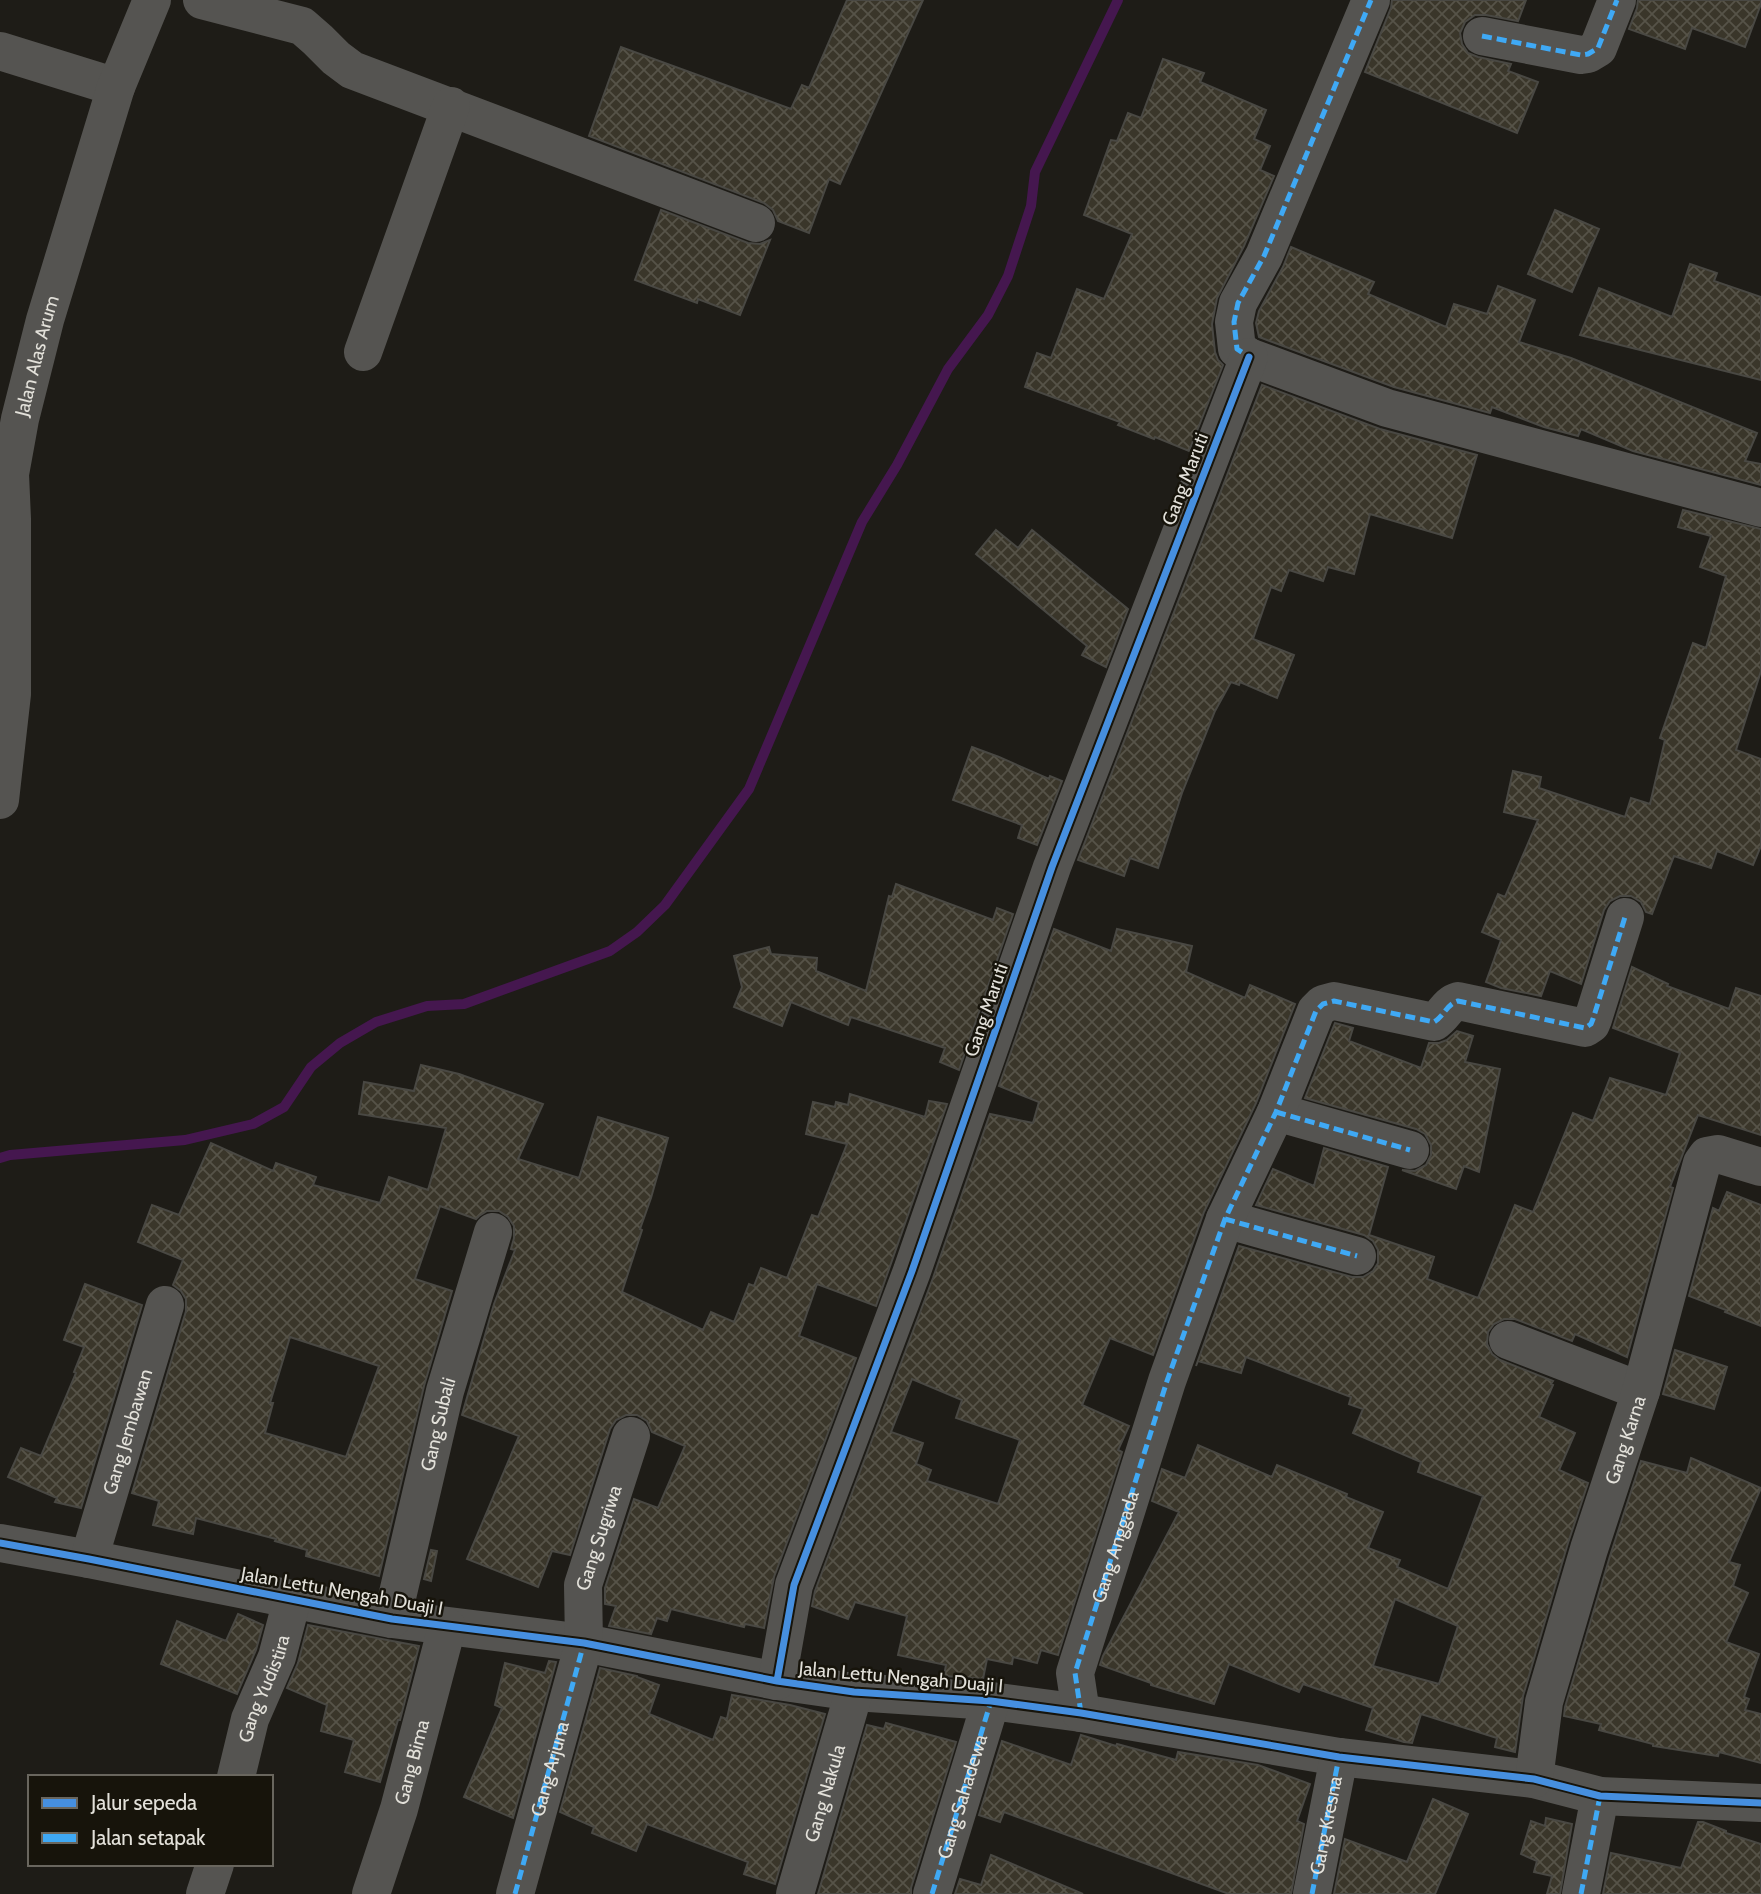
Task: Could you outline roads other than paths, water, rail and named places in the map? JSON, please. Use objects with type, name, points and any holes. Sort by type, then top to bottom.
[{"type":"street","name":"Jalan Alas Arum","points":[[0,800],[12,694],[10,474],[20,419],[45,320],[116,87],[152,0]]},
{"type":"street","points":[[202,0],[302,26],[352,70],[756,223]]},
{"type":"street","points":[[1371,0],[1264,256],[1238,303],[1234,322],[1237,349],[1249,357],[1387,408],[1761,508]]},
{"type":"street","points":[[1482,36],[1581,55],[1588,54],[1598,48],[1617,0]]},
{"type":"street","points":[[0,51],[116,87]]},
{"type":"street","points":[[363,352],[451,106]]},
{"type":"street","name":"Gang Maruti","points":[[777,1681],[794,1585],[912,1271],[1052,867],[1249,357]]},
{"type":"street","name":"Gang Anggada","points":[[1080,1713],[1075,1673],[1167,1381],[1224,1219],[1276,1112],[1316,1011],[1334,1001],[1434,1022],[1451,1004],[1458,1001],[1585,1028],[1593,1019],[1625,917]]},
{"type":"street","points":[[1276,1112],[1410,1150]]},
{"type":"street","name":"Gang Karna","points":[[1534,1779],[1544,1702],[1589,1549],[1641,1391],[1704,1158],[1718,1154],[1761,1167]]},
{"type":"street","points":[[1224,1219],[1357,1256]]},
{"type":"street","name":"Gang Subali","points":[[392,1619],[445,1391],[493,1232]]},
{"type":"street","name":"Gang Jembawan","points":[[89,1559],[165,1305]]},
{"type":"street","points":[[1508,1340],[1641,1391]]},
{"type":"street","name":"Gang Sugriwa","points":[[584,1643],[583,1584],[631,1436]]},
{"type":"street","name":"Jalan Lettu Nengah Duaji I","points":[[0,1543],[392,1619],[584,1643],[777,1681],[854,1692],[991,1701],[1080,1713],[1339,1757],[1534,1779],[1600,1796],[1761,1802]]},
{"type":"street","name":"Gang Yudistira","points":[[236,1775],[250,1719],[277,1657],[292,1600]]},
{"type":"street","name":"Gang Bima","points":[[371,1894],[399,1809],[447,1627]]},
{"type":"street","name":"Gang Arjuna","points":[[515,1894],[584,1643]]},
{"type":"street","name":"Gang Nakula","points":[[795,1894],[854,1692]]},
{"type":"street","name":"Gang Sahadewa","points":[[932,1894],[991,1701]]},
{"type":"street","name":"Gang Kresna","points":[[1312,1894],[1339,1757]]},
{"type":"street","points":[[1581,1894],[1600,1796]]},
{"type":"street","points":[[205,1894],[214,1866]]},
{"type":"waterway","points":[[0,1158],[185,1140],[253,1124],[284,1107],[311,1067],[340,1043],[376,1022],[427,1006],[464,1004],[610,951],[637,932],[665,905],[749,789],[862,522],[897,465],[948,369],[988,315],[1008,276],[1031,206],[1035,172],[1118,0]]}]
